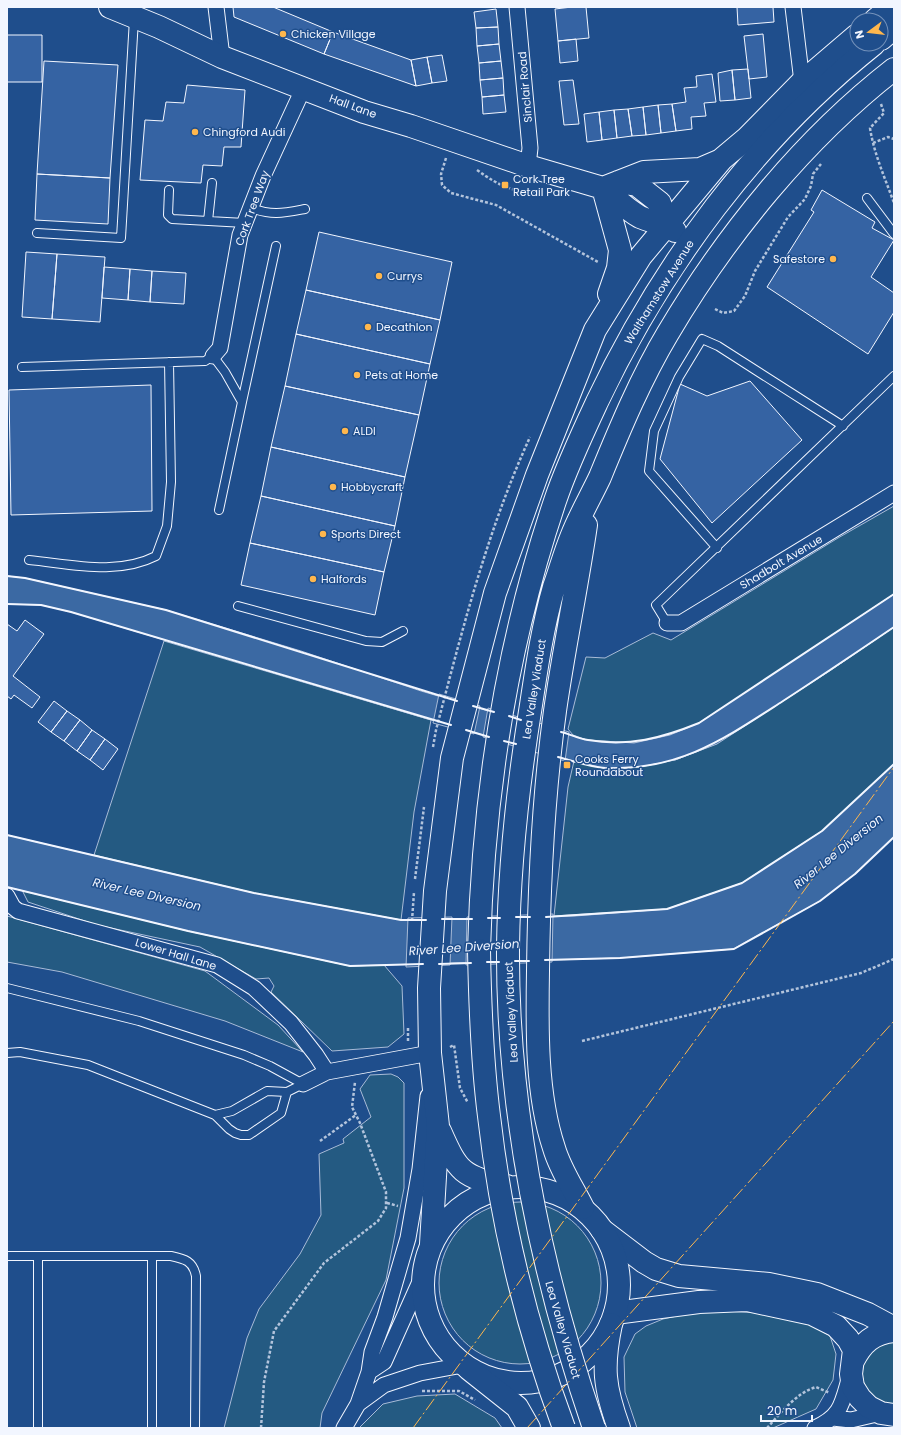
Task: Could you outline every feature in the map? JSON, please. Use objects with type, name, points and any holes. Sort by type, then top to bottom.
[{"type":"main road","name":"Hall Lane","points":[[110,7],[134,16],[222,57],[304,87],[364,112],[412,126],[528,166],[611,185],[637,185],[660,203],[670,228]]},
{"type":"main road","points":[[562,413],[670,228],[722,159],[747,138],[802,82],[849,42]]},
{"type":"main road","name":"Walthamstow Avenue","points":[[564,1428],[550,1390],[524,1302],[506,1227],[489,1117],[481,1026],[479,950],[480,901],[488,799],[507,678],[527,593],[556,498],[586,426],[614,367],[666,278],[695,234],[752,162],[802,109],[864,52]]},
{"type":"main road","points":[[894,69],[824,131],[784,174],[718,256],[667,334],[625,417],[590,500],[555,711],[541,851],[538,925],[538,1038],[544,1105],[553,1147],[560,1166],[583,1208],[602,1230],[644,1262],[679,1276],[769,1284],[817,1294],[868,1314],[894,1328]]},
{"type":"main road","points":[[595,330],[642,256],[732,164],[747,138]]},
{"type":"main road","points":[[528,1428],[516,1407],[450,1353],[435,1333],[423,1301],[422,1277],[431,1244],[438,1126],[431,1059],[430,988],[434,891],[452,758],[495,594],[562,413],[618,268],[620,250],[611,185],[644,172],[655,170],[680,172],[700,169],[722,159]]},
{"type":"main road","name":"Lea Valley Viaduct","points":[[590,500],[572,534],[554,589],[541,645],[519,786],[509,901],[508,969],[513,1070],[533,1211],[551,1288],[569,1355],[594,1428]]},
{"type":"main road","points":[[438,1126],[452,1158],[466,1175],[480,1181],[509,1187],[544,1189],[562,1195],[583,1208]]},
{"type":"main road","points":[[431,1244],[446,1221],[460,1207],[486,1192],[509,1187]]},
{"type":"main road","points":[[602,1230],[615,1255],[619,1286],[606,1350],[605,1379],[620,1428]]},
{"type":"main road","points":[[613,1319],[699,1302],[747,1300],[812,1314],[836,1326],[848,1339],[854,1350],[852,1367],[853,1387],[860,1398],[869,1407],[888,1414]]},
{"type":"main road","points":[[466,1367],[493,1380],[512,1383],[537,1382],[563,1374],[588,1357],[604,1337],[613,1319]]},
{"type":"main road","points":[[852,1367],[860,1348],[870,1338],[884,1332],[894,1332]]},
{"type":"street","points":[[216,7],[222,57]]},
{"type":"street","name":"Sinclair Road","points":[[517,7],[530,148],[528,166]]},
{"type":"street","points":[[793,7],[802,82]]},
{"type":"street","name":"Cork Tree Way","points":[[213,356],[220,348],[240,235],[269,162],[304,87]]},
{"type":"street","name":"Shadbolt Avenue","points":[[667,623],[680,624],[894,493]]},
{"type":"street","name":"Lower Hall Lane","points":[[9,903],[18,911],[217,965],[254,988],[292,1023],[327,1072]]},
{"type":"street","points":[[303,1084],[327,1072],[355,1066],[431,1059],[420,1169],[408,1238],[385,1317],[372,1352],[369,1372],[358,1404],[344,1428]]},
{"type":"street","points":[[369,1372],[384,1362],[422,1277]]},
{"type":"street","points":[[358,1404],[384,1385],[420,1373],[466,1367]]},
{"type":"street","points":[[815,1428],[834,1418],[842,1404],[852,1367]]},
{"type":"street","points":[[834,1418],[851,1420],[888,1414]]},
{"type":"lane","points":[[37,233],[121,238],[134,16]]},
{"type":"lane","points":[[208,221],[212,183]]},
{"type":"lane","points":[[169,190],[169,218],[245,223]]},
{"type":"lane","points":[[868,198],[894,234]]},
{"type":"lane","points":[[251,208],[266,213],[282,214],[305,209]]},
{"type":"lane","points":[[219,510],[276,246]]},
{"type":"lane","points":[[716,548],[649,472],[654,431],[679,377],[702,339],[718,346],[843,426]]},
{"type":"lane","points":[[22,366],[205,361],[213,356],[225,372],[242,402]]},
{"type":"lane","points":[[29,560],[110,568],[139,564],[156,556],[167,526],[171,488],[169,362]]},
{"type":"lane","points":[[667,623],[656,605],[894,376]]},
{"type":"lane","points":[[238,606],[366,641],[382,642],[403,631]]},
{"type":"lane","points":[[7,988],[139,1021],[244,1055],[270,1066],[303,1084]]},
{"type":"lane","points":[[7,1053],[20,1052],[88,1066],[215,1115],[228,1129],[241,1135],[249,1135],[281,1113],[287,1092]]},
{"type":"lane","points":[[215,1115],[232,1111],[267,1091],[287,1092],[303,1084]]},
{"type":"lane","points":[[7,1256],[152,1256],[182,1258],[190,1262],[196,1276],[195,1428]]},
{"type":"lane","points":[[38,1256],[38,1428]]},
{"type":"lane","points":[[152,1256],[152,1428]]},
{"type":"path","points":[[881,104],[884,113],[870,128],[873,143],[894,203]]},
{"type":"path","points":[[873,143],[888,137],[894,139]]},
{"type":"path","points":[[446,158],[441,174],[442,185],[451,193],[496,205],[598,262]]},
{"type":"path","points":[[714,309],[723,312],[734,311],[746,296],[755,271],[788,217],[804,199],[812,181]]},
{"type":"path","points":[[582,1041],[861,973],[894,959]]},
{"type":"path","points":[[261,1428],[264,1382],[274,1331],[324,1263],[378,1221],[387,1203],[386,1192],[352,1107],[355,1066]]},
{"type":"path","points":[[320,1141],[356,1115]]},
{"type":"path","points":[[387,1203],[403,1207]]},
{"type":"path","points":[[767,1428],[797,1398],[808,1390],[816,1387],[830,1394]]},
{"type":"path","points":[[414,1392],[430,1390],[459,1391],[477,1402]]},
{"type":"shaded area","points":[[894,506],[894,594],[699,723],[670,735],[634,743],[587,740],[573,735],[568,729],[586,657],[605,658],[653,633],[671,640],[838,538]]},
{"type":"shaded area","points":[[894,627],[894,764],[822,831],[742,883],[667,909],[554,916],[568,787],[574,761],[604,768],[675,760],[716,744],[831,670]]},
{"type":"shaded area","points":[[164,641],[431,720],[414,812],[401,920],[254,893],[94,855]]},
{"type":"shaded area","points":[[22,890],[188,931],[350,966],[384,965],[402,986],[404,1034],[388,1047],[332,1051],[271,992],[274,986],[269,978],[256,979],[200,947],[97,925],[28,902]]},
{"type":"shaded area","points":[[7,916],[205,971],[278,1025],[303,1052],[225,1021],[62,972],[7,962]]},
{"type":"shaded area","points":[[391,1074],[398,1077],[404,1083],[404,1188],[386,1280],[322,1413],[320,1428],[224,1428],[247,1338],[259,1309],[300,1254],[321,1215],[319,1154],[344,1143],[343,1139],[371,1117],[360,1089],[370,1075]]},
{"type":"shaded area","points":[[512,1202],[528,1202],[544,1205],[558,1211],[578,1225],[588,1238],[598,1259],[601,1283],[598,1307],[588,1328],[578,1341],[565,1351],[544,1361],[528,1364],[512,1364],[496,1361],[482,1355],[468,1346],[457,1335],[448,1321],[442,1307],[439,1291],[439,1275],[442,1259],[448,1245],[457,1231],[468,1220],[482,1211],[496,1205]]},
{"type":"shaded area","points":[[723,1311],[764,1313],[808,1323],[830,1336],[836,1354],[833,1380],[816,1409],[773,1428],[637,1428],[625,1392],[624,1357],[635,1334],[646,1326],[663,1319],[695,1312]]},
{"type":"shaded area","points":[[894,1340],[894,1405],[883,1402],[874,1397],[864,1382],[862,1373],[868,1355],[876,1346]]},
{"type":"shaded area","points":[[455,1394],[495,1418],[502,1428],[359,1428],[383,1404],[417,1396]]},
{"type":"water","points":[[7,576],[25,578],[166,610],[301,651],[421,691],[587,740],[634,743],[670,735],[699,723],[894,594],[894,627],[717,744],[675,760],[640,767],[604,768],[574,761],[431,720],[71,612],[41,605],[7,604]]},
{"type":"water","name":"River Lee Diversion","points":[[894,764],[894,837],[855,874],[820,901],[733,949],[620,958],[350,966],[188,931],[7,887],[7,835],[254,893],[401,920],[575,916],[667,909],[742,883],[822,831]]},
{"type":"pier","points":[[439,694],[480,706],[474,734],[433,723]]},
{"type":"pier","points":[[488,708],[569,732],[565,761],[483,737]]},
{"type":"pier","points":[[553,914],[552,962],[466,965],[467,917]]},
{"type":"pier","points":[[452,917],[450,965],[406,967],[408,918]]},
{"type":"building","points":[[233,7],[273,7],[333,32],[324,54],[234,17]]},
{"type":"building","points":[[586,7],[589,38],[558,41],[555,9]]},
{"type":"building","points":[[737,7],[773,7],[774,22],[738,25]]},
{"type":"building","points":[[496,9],[498,27],[476,28],[474,12]]},
{"type":"building","points":[[498,27],[499,44],[477,46],[476,28]]},
{"type":"building","points":[[333,32],[411,60],[416,86],[324,54]]},
{"type":"building","points":[[763,34],[767,77],[749,79],[744,36]]},
{"type":"building","points":[[7,35],[42,35],[42,82],[7,82]]},
{"type":"building","points":[[576,39],[578,61],[560,63],[558,41]]},
{"type":"building","points":[[499,44],[501,61],[479,63],[477,46]]},
{"type":"building","points":[[442,55],[447,81],[432,83],[427,57]]},
{"type":"building","points":[[427,57],[432,83],[416,86],[411,60]]},
{"type":"building","points":[[44,61],[118,65],[110,178],[37,174]]},
{"type":"building","points":[[501,61],[503,78],[480,80],[479,63]]},
{"type":"building","points":[[748,69],[751,98],[735,100],[732,70]]},
{"type":"building","points":[[732,70],[735,100],[720,101],[718,73]]},
{"type":"building","points":[[712,74],[716,102],[704,103],[706,116],[691,117],[692,129],[676,131],[672,104],[686,102],[684,88],[697,87],[696,76]]},
{"type":"building","points":[[503,78],[504,95],[482,97],[480,80]]},
{"type":"building","points":[[573,80],[579,124],[564,125],[559,81]]},
{"type":"building","points":[[187,85],[245,90],[241,147],[224,147],[222,166],[203,165],[201,183],[140,180],[145,120],[163,121],[166,102],[184,103]]},
{"type":"building","points":[[504,95],[506,112],[483,114],[482,97]]},
{"type":"building","points":[[672,104],[676,131],[661,133],[658,105]]},
{"type":"building","points":[[658,105],[661,133],[646,135],[643,107]]},
{"type":"building","points":[[643,107],[646,135],[632,136],[628,109]]},
{"type":"building","points":[[628,109],[632,136],[617,138],[614,110]]},
{"type":"building","points":[[614,110],[617,138],[602,140],[599,112]]},
{"type":"building","points":[[599,112],[602,140],[587,142],[584,114]]},
{"type":"building","points":[[37,174],[110,178],[108,224],[35,220]]},
{"type":"building","name":"Safestore","points":[[822,190],[875,222],[872,228],[894,240],[871,277],[894,293],[894,312],[868,354],[767,287],[814,212],[811,210]]},
{"type":"building","name":"Currys","points":[[319,232],[452,262],[440,320],[306,290]]},
{"type":"building","points":[[26,252],[57,254],[52,319],[22,317]]},
{"type":"building","points":[[57,254],[105,257],[100,322],[52,319]]},
{"type":"building","points":[[104,267],[130,269],[128,300],[102,298]]},
{"type":"building","points":[[130,269],[152,271],[150,302],[128,300]]},
{"type":"building","points":[[152,271],[186,273],[184,304],[150,302]]},
{"type":"building","name":"Decathlon","points":[[306,290],[440,320],[430,364],[296,334]]},
{"type":"building","name":"Pets at Home","points":[[296,334],[430,364],[419,415],[285,386]]},
{"type":"building","points":[[750,381],[802,440],[712,523],[660,459],[680,384],[707,396]]},
{"type":"building","points":[[151,385],[152,511],[11,515],[9,390]]},
{"type":"building","name":"ALDI","points":[[285,386],[419,415],[405,477],[271,447]]},
{"type":"building","name":"Hobbycraft","points":[[271,447],[405,477],[395,526],[261,496]]},
{"type":"building","name":"Sports Direct","points":[[261,496],[395,526],[384,572],[250,543]]},
{"type":"building","name":"Halfords","points":[[250,543],[384,572],[375,615],[241,585]]},
{"type":"building","points":[[25,620],[44,634],[13,676],[40,697],[32,708],[14,695],[11,699],[7,696],[7,624],[17,631]]},
{"type":"building","points":[[54,701],[67,711],[51,732],[38,722]]},
{"type":"building","points":[[67,711],[80,720],[64,741],[51,732]]},
{"type":"building","points":[[80,720],[92,730],[77,751],[64,741]]},
{"type":"building","points":[[92,730],[105,739],[90,760],[77,751]]},
{"type":"building","points":[[105,739],[118,749],[103,770],[90,760]]},
{"type":"wall","points":[[7,576],[25,578],[166,610],[457,701]]},
{"type":"wall","points":[[561,732],[581,739],[603,742],[631,742],[658,737],[699,723],[894,594]]},
{"type":"wall","points":[[7,604],[41,605],[71,612],[451,725]]},
{"type":"wall","points":[[558,757],[605,768],[631,768],[656,764],[700,750],[741,728],[894,627]]},
{"type":"wall","points":[[473,706],[494,712]]},
{"type":"wall","points":[[509,716],[521,720]]},
{"type":"wall","points":[[466,730],[489,737]]},
{"type":"wall","points":[[504,741],[516,744]]},
{"type":"wall","points":[[546,917],[667,909],[742,883],[822,831],[894,764]]},
{"type":"wall","points":[[7,835],[254,893],[401,920],[426,920]]},
{"type":"wall","points":[[545,960],[620,958],[734,949],[820,901],[855,874],[894,837]]},
{"type":"wall","points":[[7,887],[188,931],[350,966],[423,964]]},
{"type":"wall","points":[[516,917],[530,917]]},
{"type":"wall","points":[[488,918],[500,918]]},
{"type":"wall","points":[[442,919],[472,919]]},
{"type":"wall","points":[[515,961],[529,961]]},
{"type":"wall","points":[[487,962],[499,962]]},
{"type":"wall","points":[[439,964],[471,963]]},
{"type":"power","points":[[413,1428],[894,767]]},
{"type":"power","points":[[527,1428],[894,1021]]},
{"type":"place","name":"Chicken Village","points":[[283,34]]},
{"type":"place","name":"Chingford Audi","points":[[195,132]]},
{"type":"place","name":"Cork Tree Retail Park","points":[[505,185]]},
{"type":"place","name":"Safestore","points":[[833,259]]},
{"type":"place","name":"Currys","points":[[379,276]]},
{"type":"place","name":"Decathlon","points":[[368,327]]},
{"type":"place","name":"Pets at Home","points":[[357,375]]},
{"type":"place","name":"ALDI","points":[[345,431]]},
{"type":"place","name":"Hobbycraft","points":[[333,487]]},
{"type":"place","name":"Sports Direct","points":[[323,534]]},
{"type":"place","name":"Halfords","points":[[313,579]]},
{"type":"place","name":"Cooks Ferry Roundabout","points":[[567,765]]}]
